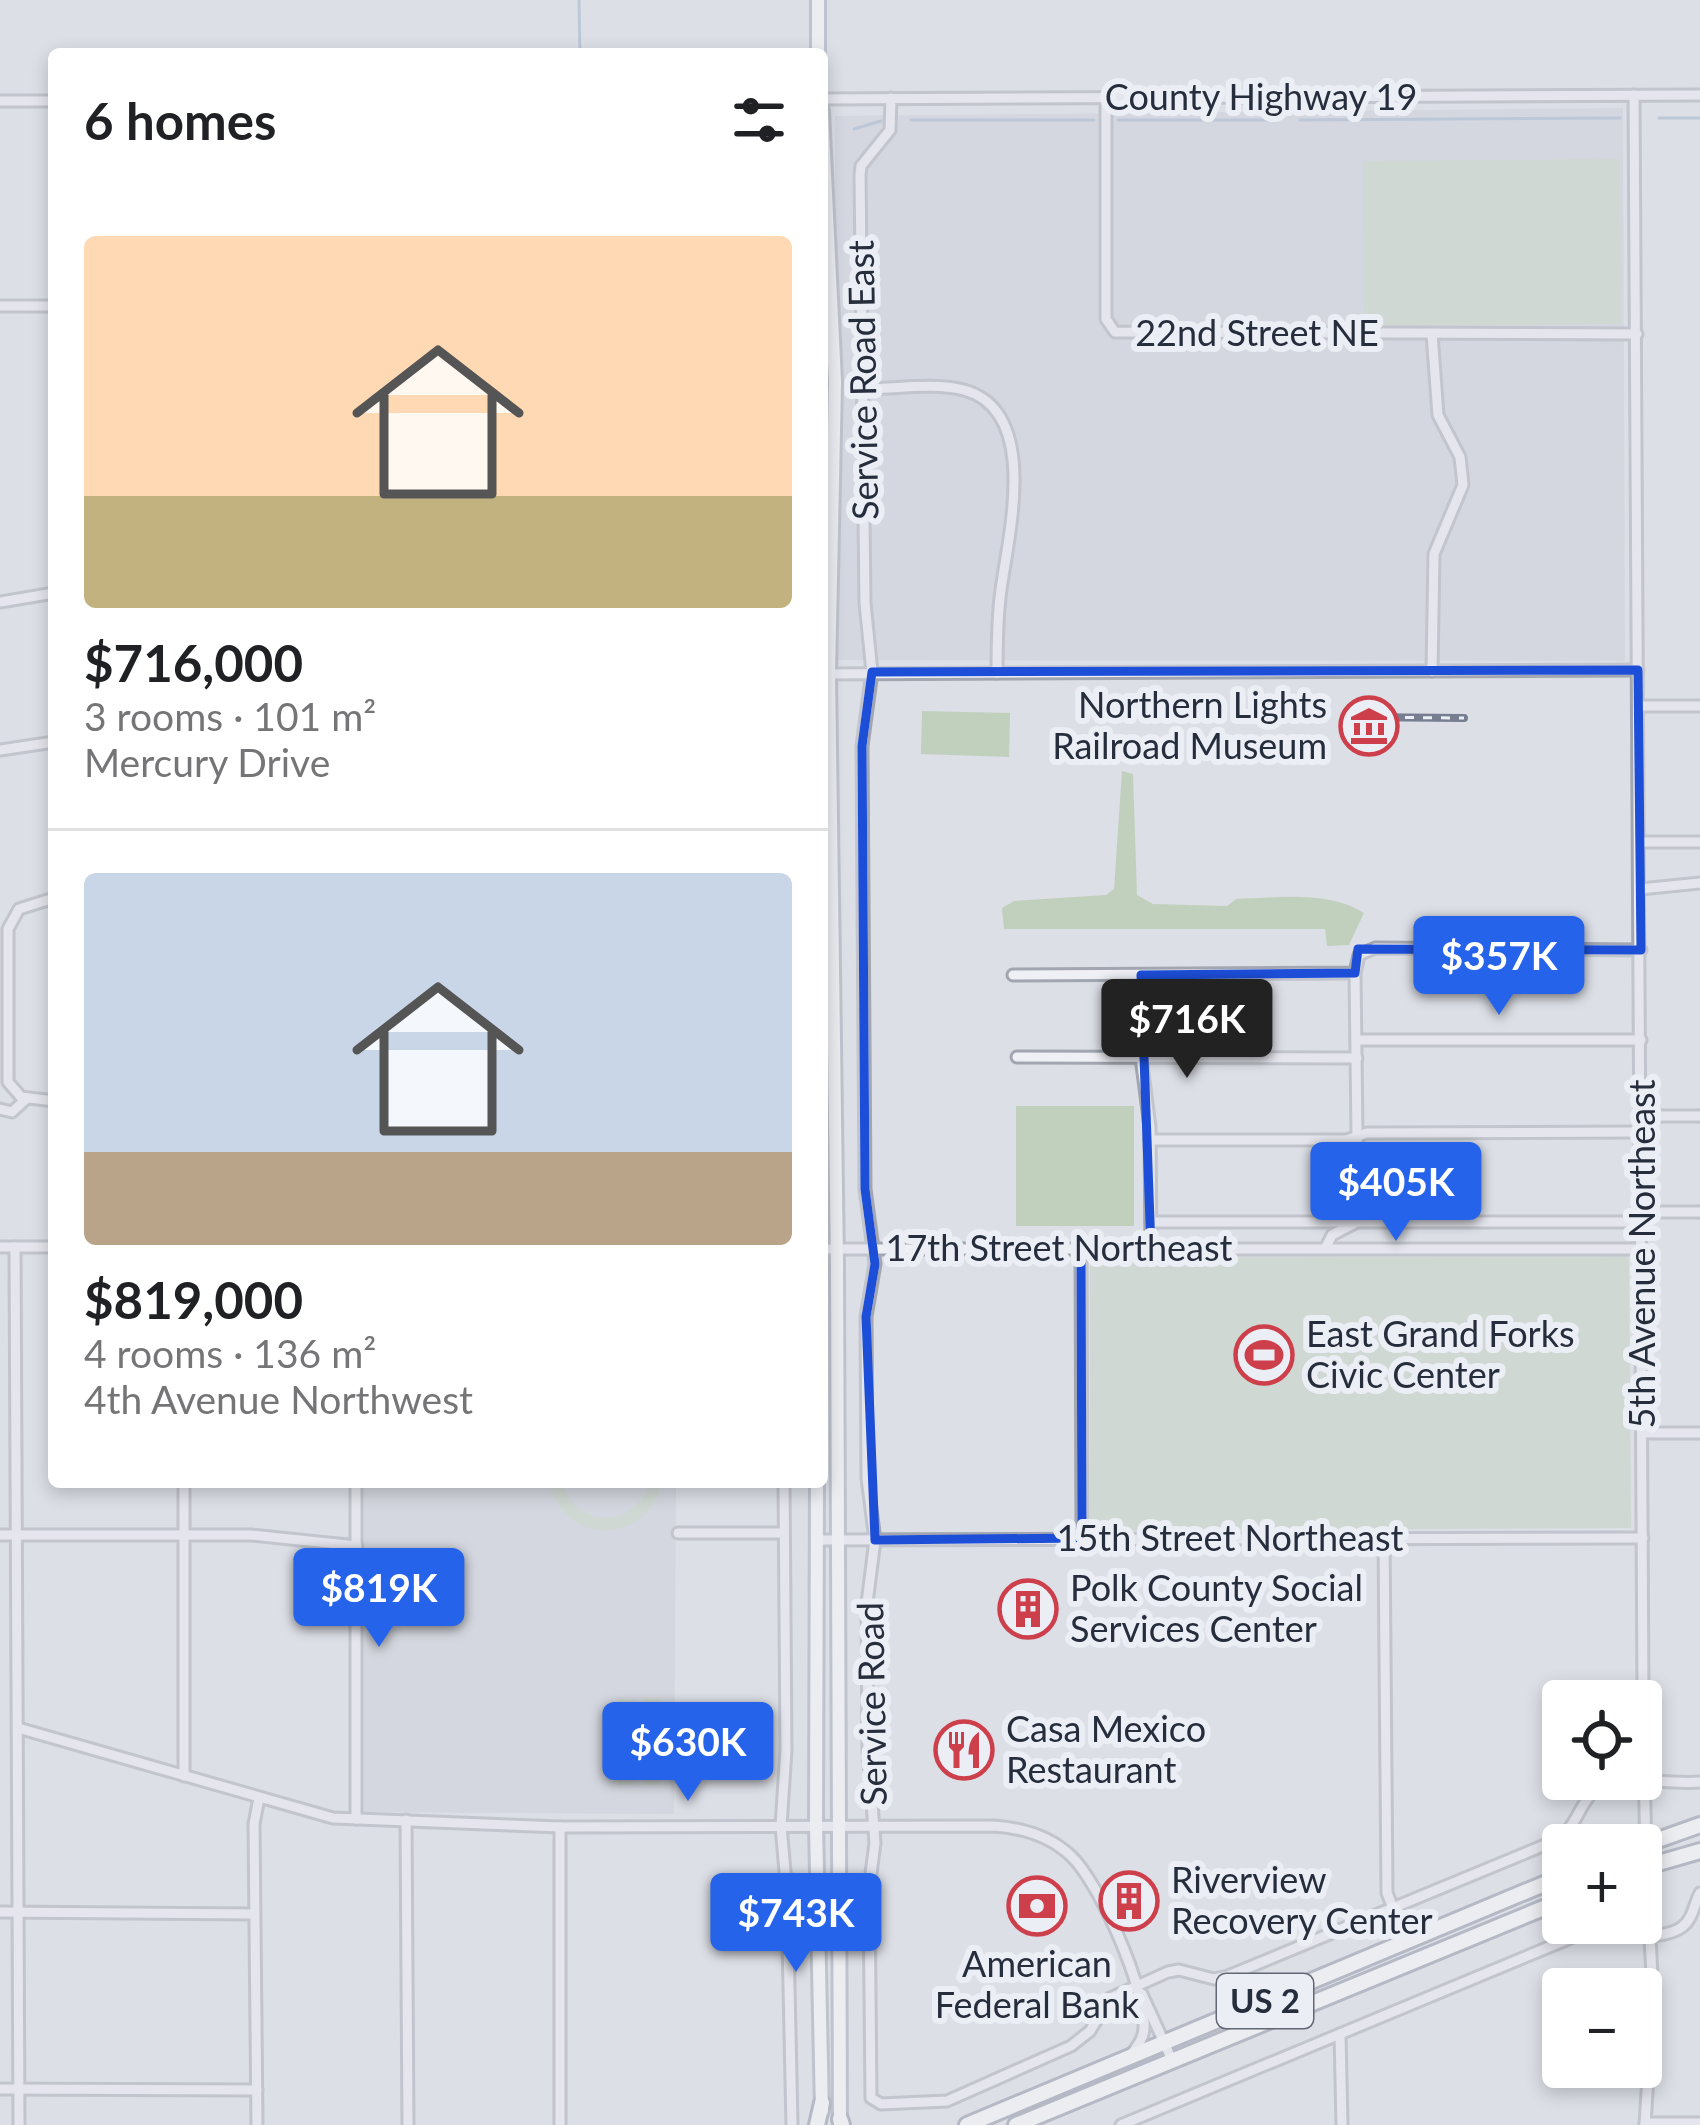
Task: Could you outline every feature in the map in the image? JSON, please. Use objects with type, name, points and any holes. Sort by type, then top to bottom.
[{"type":"highway","points":[[1662,1839],[1700,1825]]},
{"type":"highway","points":[[1662,1862],[1700,1851]]},
{"type":"highway","name":"US 2","points":[[968,2125],[1542,1885]]},
{"type":"highway","name":"US 2","points":[[1016,2125],[1542,1909]]},
{"type":"highway","points":[[819,2125],[822,2103]]},
{"type":"main road","points":[[818,0],[818,48]]},
{"type":"main road","points":[[828,236],[835,382],[828,586]]},
{"type":"main road","points":[[828,1105],[839,1540],[841,2123]]},
{"type":"main road","points":[[817,1488],[816,1825],[822,2103]]},
{"type":"street","name":"5th Avenue Northeast","points":[[1634,95],[1644,1680]]},
{"type":"street","name":"County Highway 19","points":[[828,99],[1700,95]]},
{"type":"street","name":"22nd Street NE","points":[[1106,97],[1106,319],[1115,332],[1637,334]]},
{"type":"street","name":"Service Road East","points":[[872,672],[865,603],[860,176],[861,166],[890,130],[891,98]]},
{"type":"street","points":[[0,100],[48,100]]},
{"type":"street","points":[[0,306],[48,306]]},
{"type":"street","points":[[1432,334],[1438,415],[1460,457],[1463,485],[1434,554],[1432,671]]},
{"type":"street","points":[[863,389],[964,390],[987,402],[1003,423],[1015,493],[998,611],[997,673]]},
{"type":"street","points":[[0,602],[48,594]]},
{"type":"street","points":[[828,674],[1638,670]]},
{"type":"street","name":"Service Road","points":[[872,672],[862,770],[865,1189],[875,1270],[866,1317],[866,1463],[875,1540],[867,1603],[868,1750],[875,1826],[869,1889],[873,2102],[947,2102],[1071,2046],[1090,2031],[1111,1998],[1137,1985]]},
{"type":"street","points":[[1638,706],[1700,706]]},
{"type":"street","points":[[0,751],[48,743]]},
{"type":"street","points":[[1640,842],[1700,842]]},
{"type":"street","points":[[1640,889],[1700,883]]},
{"type":"street","points":[[48,900],[19,909],[9,921],[4,1086],[26,1099],[48,1100]]},
{"type":"street","points":[[1358,1221],[1354,973],[1359,955],[1375,948],[1641,950]]},
{"type":"street","points":[[1013,975],[1354,973]]},
{"type":"street","points":[[1142,975],[1151,1249]]},
{"type":"street","points":[[1357,1040],[1641,1040]]},
{"type":"street","points":[[1017,1058],[1357,1058]]},
{"type":"street","points":[[0,1109],[13,1112],[26,1099]]},
{"type":"street","points":[[1641,1116],[1700,1116]]},
{"type":"street","points":[[1150,1140],[1346,1140],[1366,1132],[1641,1132]]},
{"type":"street","points":[[1151,1222],[1642,1217],[1700,1212]]},
{"type":"street","points":[[1326,1247],[1336,1231],[1358,1221]]},
{"type":"street","points":[[0,1246],[48,1246]]},
{"type":"street","points":[[15,1247],[19,2125]]},
{"type":"street","name":"17th Street Northeast","points":[[829,1249],[1642,1249]]},
{"type":"street","points":[[1081,1250],[1082,1538]]},
{"type":"street","points":[[1642,1433],[1700,1433]]},
{"type":"street","points":[[184,1488],[184,1776]]},
{"type":"street","points":[[356,1488],[356,1819]]},
{"type":"street","points":[[784,1488],[786,1750],[781,1826],[792,2125]]},
{"type":"street","points":[[678,1533],[784,1533]]},
{"type":"street","points":[[0,1534],[284,1537],[357,1546]]},
{"type":"street","points":[[1384,1538],[1387,1893],[1394,1908]]},
{"type":"street","name":"15th Street Northeast","points":[[818,1540],[1642,1538]]},
{"type":"street","points":[[17,1728],[320,1816],[560,1827],[994,1826],[1036,1834],[1074,1858],[1100,1896],[1172,2060]]},
{"type":"street","points":[[1662,1782],[1700,1782]]},
{"type":"street","points":[[257,2125],[254,1815],[259,1798]]},
{"type":"street","points":[[1137,1985],[1179,1970],[1203,1978],[1228,1976],[1394,1908],[1557,1840],[1569,1832],[1587,1800]]},
{"type":"street","points":[[406,1820],[408,2125]]},
{"type":"street","points":[[560,1827],[560,2125]]},
{"type":"street","points":[[1662,1932],[1684,1925],[1700,1893]]},
{"type":"street","points":[[0,1912],[254,1914]]},
{"type":"street","points":[[1121,2125],[1556,1944]]},
{"type":"street","name":"5th Avenue Northeast","points":[[1645,2124],[1654,1993],[1651,1944]]},
{"type":"street","points":[[1123,2062],[1144,2033],[1137,1985]]},
{"type":"street","points":[[1340,2034],[1342,2125]]},
{"type":"street","points":[[0,2090],[257,2090]]},
{"type":"street","points":[[1645,2124],[1700,2123]]},
{"type":"highlighted area","points":[[1638,670],[1641,950],[1358,949],[1355,973],[1141,975],[1151,1249],[1081,1249],[1082,1538],[875,1540],[866,1317],[875,1264],[865,1189],[862,746],[872,672]]},
{"type":"shaded area","points":[[1623,108],[1625,661],[835,660],[835,116]]},
{"type":"shaded area","points":[[361,1488],[676,1488],[674,1814],[359,1812]]},
{"type":"green space","points":[[1620,159],[1621,324],[1364,326],[1363,161]]},
{"type":"green space","points":[[922,711],[1010,713],[1009,757],[921,754]]},
{"type":"green space","points":[[1122,771],[1133,774],[1137,895],[1153,904],[1227,906],[1236,899],[1285,897],[1334,901],[1364,913],[1349,945],[1327,946],[1325,929],[1004,929],[1002,908],[1014,901],[1106,895],[1114,889]]},
{"type":"green space","points":[[1016,1106],[1134,1106],[1134,1226],[1016,1226]]},
{"type":"green space","points":[[1629,1256],[1631,1528],[1090,1531],[1090,1258]]},
{"type":"green space","points":[[551,1488],[565,1488],[580,1509],[606,1518],[632,1509],[647,1488],[660,1488],[641,1518],[606,1530],[570,1518]]},
{"type":"green space","points":[[643,1698],[659,1698],[659,1733],[643,1733]]},
{"type":"green space","points":[[618,1699],[634,1699],[634,1733],[618,1733]]},
{"type":"green space","points":[[618,1751],[634,1751],[634,1785],[618,1785]]},
{"type":"green space","points":[[644,1751],[659,1751],[659,1785],[644,1785]]},
{"type":"waterway","points":[[579,0],[580,48]]},
{"type":"waterway","points":[[1300,120],[1620,118]]},
{"type":"waterway","points":[[1659,118],[1700,118]]},
{"type":"waterway","points":[[911,120],[1094,120]]},
{"type":"waterway","points":[[1118,120],[1276,120]]},
{"type":"waterway","points":[[854,129],[881,121]]},
{"type":"railway","points":[[1351,717],[1464,718]]},
{"type":"place","name":"Northern Lights Railroad Museum","points":[[1369,726]]},
{"type":"place","name":"East Grand Forks Civic Center","points":[[1264,1355]]},
{"type":"place","name":"Polk County Social Services Center","points":[[1028,1609]]},
{"type":"place","name":"Casa Mexico Restaurant","points":[[964,1750]]},
{"type":"place","name":"Riverview Recovery Center","points":[[1129,1901]]},
{"type":"place","name":"American Federal Bank","points":[[1037,1906]]}]
